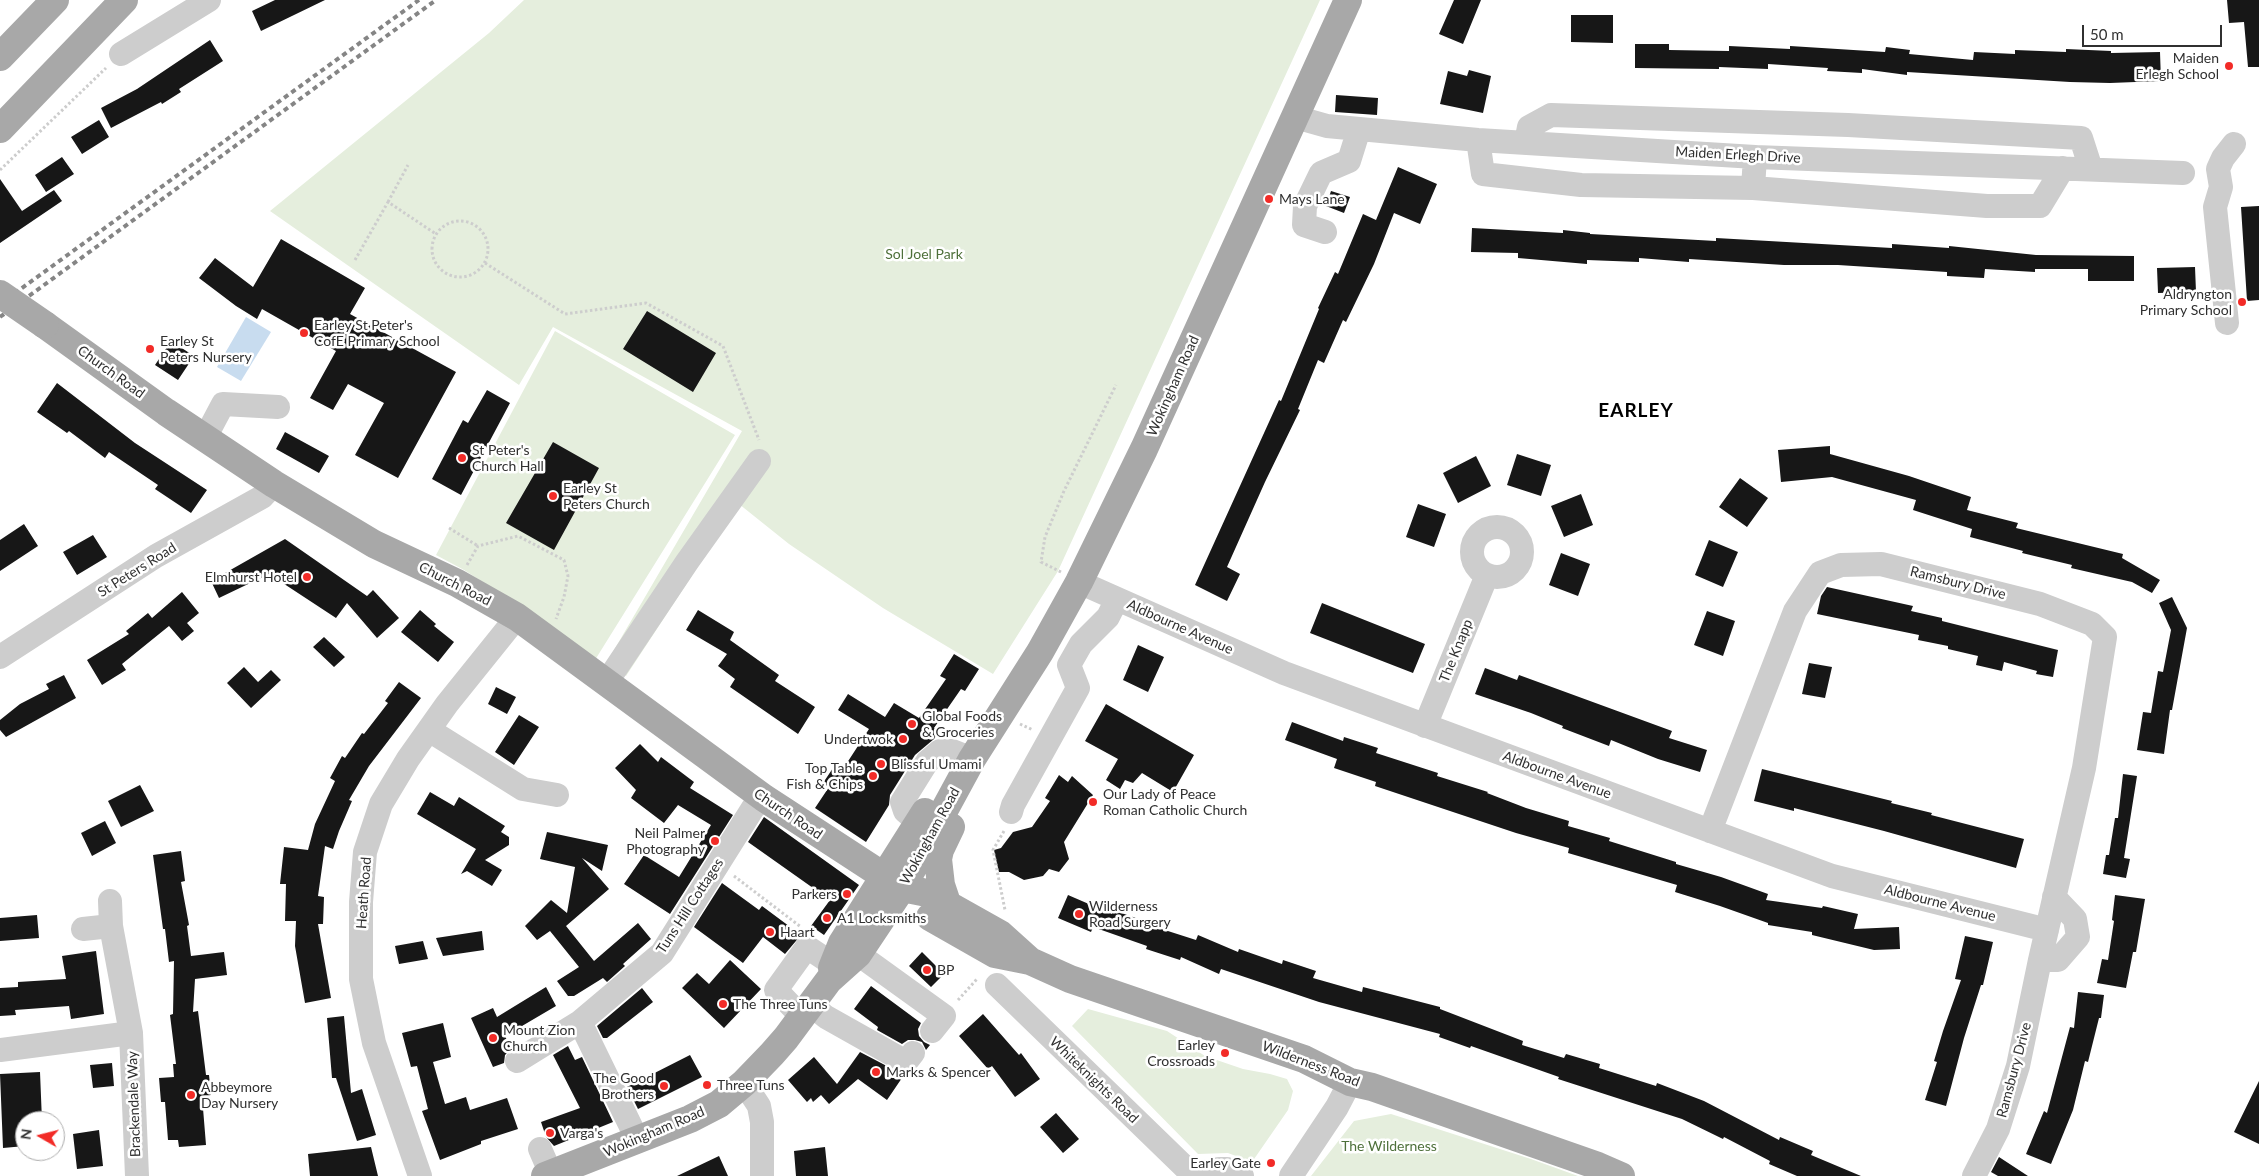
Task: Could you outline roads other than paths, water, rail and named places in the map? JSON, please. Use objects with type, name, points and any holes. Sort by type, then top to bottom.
[{"type":"main road","points":[[0,58],[55,0]]},
{"type":"main road","points":[[0,129],[124,0]]},
{"type":"main road","name":"Wokingham Road","points":[[548,1175],[638,1141],[690,1119],[719,1104],[744,1083],[786,1038],[840,966],[1040,652],[1071,578],[1136,466],[1348,0]]},
{"type":"main road","name":"Church Road","points":[[0,294],[205,438],[274,484],[374,544],[457,583],[546,636],[606,683],[764,798],[892,882]]},
{"type":"main road","points":[[948,906],[941,885],[938,859],[944,839],[975,781],[972,759]]},
{"type":"main road","name":"Wokingham Road","points":[[892,882],[918,822],[950,780],[972,759]]},
{"type":"main road","name":"Wilderness Road","points":[[892,882],[927,894],[1000,934],[1030,962]]},
{"type":"main road","name":"Wilderness Road","points":[[892,882],[931,918],[977,945],[1011,959],[1030,962],[1070,979],[1304,1059],[1350,1082],[1598,1166],[1621,1176]]},
{"type":"street","points":[[121,54],[209,0]]},
{"type":"street","points":[[1526,143],[1529,127],[1550,115],[1848,125],[2081,138],[2090,169]]},
{"type":"street","name":"Maiden Erlegh Drive","points":[[1295,117],[1327,126],[1478,140],[1755,157],[2183,173]]},
{"type":"street","points":[[1325,232],[1304,225],[1305,206],[1321,173],[1348,161],[1359,129]]},
{"type":"street","points":[[1478,140],[1483,174],[1581,185],[1753,188],[1987,206],[2040,206],[2063,168]]},
{"type":"street","points":[[2227,323],[2216,207],[2220,187],[2218,169],[2223,158],[2234,144]]},
{"type":"street","points":[[1753,188],[1755,157]]},
{"type":"street","points":[[205,438],[223,404],[278,407]]},
{"type":"street","points":[[606,683],[687,562],[759,461]]},
{"type":"street","name":"St Peters Road","points":[[0,658],[156,556],[262,497],[274,484]]},
{"type":"street","name":"Ramsbury Drive","points":[[1710,831],[1794,611],[1820,574],[1841,565],[1881,564],[2040,604],[2092,624],[2105,637],[2084,768],[2018,1066],[1998,1130],[1974,1176]]},
{"type":"street","name":"The Knapp","points":[[1425,726],[1488,575]]},
{"type":"street","name":"Aldbourne Avenue","points":[[1071,578],[1284,673],[1832,876],[2047,930]]},
{"type":"street","points":[[1011,812],[1013,805],[1078,688],[1069,665],[1081,644],[1108,617],[1117,598]]},
{"type":"street","name":"Heath Road","points":[[420,1176],[374,1043],[361,979],[361,902],[365,852],[381,804],[447,704],[517,617]]},
{"type":"street","points":[[429,730],[523,789],[557,795]]},
{"type":"street","name":"Tuns Hill Cottages","points":[[517,1061],[580,1022],[662,953],[753,808],[764,798]]},
{"type":"street","points":[[2040,960],[2058,960],[2078,936],[2075,919],[2054,897]]},
{"type":"street","name":"Brackendale Way","points":[[110,901],[111,926],[131,1033],[137,1176]]},
{"type":"street","points":[[83,929],[111,926]]},
{"type":"street","points":[[913,1053],[906,1062],[826,1016],[807,1011],[776,990],[807,947],[938,1023]]},
{"type":"street","name":"Whiteknights Road","points":[[988,980],[1193,1175],[1227,1169],[1242,1176]]},
{"type":"street","points":[[580,1022],[638,1141]]},
{"type":"street","name":"Brackendale Way","points":[[0,1050],[131,1033]]},
{"type":"street","points":[[1291,1176],[1337,1107],[1350,1082]]},
{"type":"street","points":[[744,1083],[754,1095],[761,1114],[762,1176]]},
{"type":"street","points":[[540,1149],[548,1175]]},
{"type":"water","points":[[246,317],[271,332],[241,381],[217,367]]},
{"type":"railway","points":[[0,304],[419,0]]},
{"type":"railway","points":[[0,317],[436,0]]},
{"type":"place","name":"Maiden Erlegh School","points":[[2229,66]]},
{"type":"place","name":"Mays Lane","points":[[1269,199]]},
{"type":"place","name":"Aldryngton Primary School","points":[[2242,302]]},
{"type":"place","name":"Earley St Peter's CofE Primary School","points":[[304,333]]},
{"type":"place","name":"Earley St Peters Nursery","points":[[150,349]]},
{"type":"place","name":"St Peter's Church Hall","points":[[462,458]]},
{"type":"place","name":"Earley St Peters Church","points":[[553,496]]},
{"type":"place","name":"Elmhurst Hotel","points":[[307,577]]},
{"type":"place","name":"Global Foods & Groceries","points":[[912,724]]},
{"type":"place","name":"Undertwok","points":[[903,739]]},
{"type":"place","name":"Blissful Umami","points":[[881,764]]},
{"type":"place","name":"Top Table Fish & Chips","points":[[873,776]]},
{"type":"place","name":"Our Lady of Peace Roman Catholic Church","points":[[1093,802]]},
{"type":"place","name":"Neil Palmer Photography","points":[[715,841]]},
{"type":"place","name":"Parkers","points":[[847,894]]},
{"type":"place","name":"Wilderness Road Surgery","points":[[1079,914]]},
{"type":"place","name":"A1 Locksmiths","points":[[827,918]]},
{"type":"place","name":"Haart","points":[[770,932]]},
{"type":"place","name":"BP","points":[[927,970]]},
{"type":"place","name":"The Three Tuns","points":[[723,1004]]},
{"type":"place","name":"Mount Zion Church","points":[[493,1038]]},
{"type":"place","name":"Earley Crossroads","points":[[1225,1053]]},
{"type":"place","name":"Marks & Spencer","points":[[876,1072]]},
{"type":"place","name":"Three Tuns","points":[[707,1085]]},
{"type":"place","name":"The Good Brothers","points":[[664,1086]]},
{"type":"place","name":"Abbeymore Day Nursery","points":[[191,1095]]},
{"type":"place","name":"Varga's","points":[[550,1133]]},
{"type":"place","name":"Earley Gate","points":[[1271,1163]]},
{"type":"district","name":"EARLEY","points":[[1636,411]]},
{"type":"park label","name":"Sol Joel Park","points":[[924,254]]},
{"type":"park label","name":"The Wilderness","points":[[1389,1146]]}]
